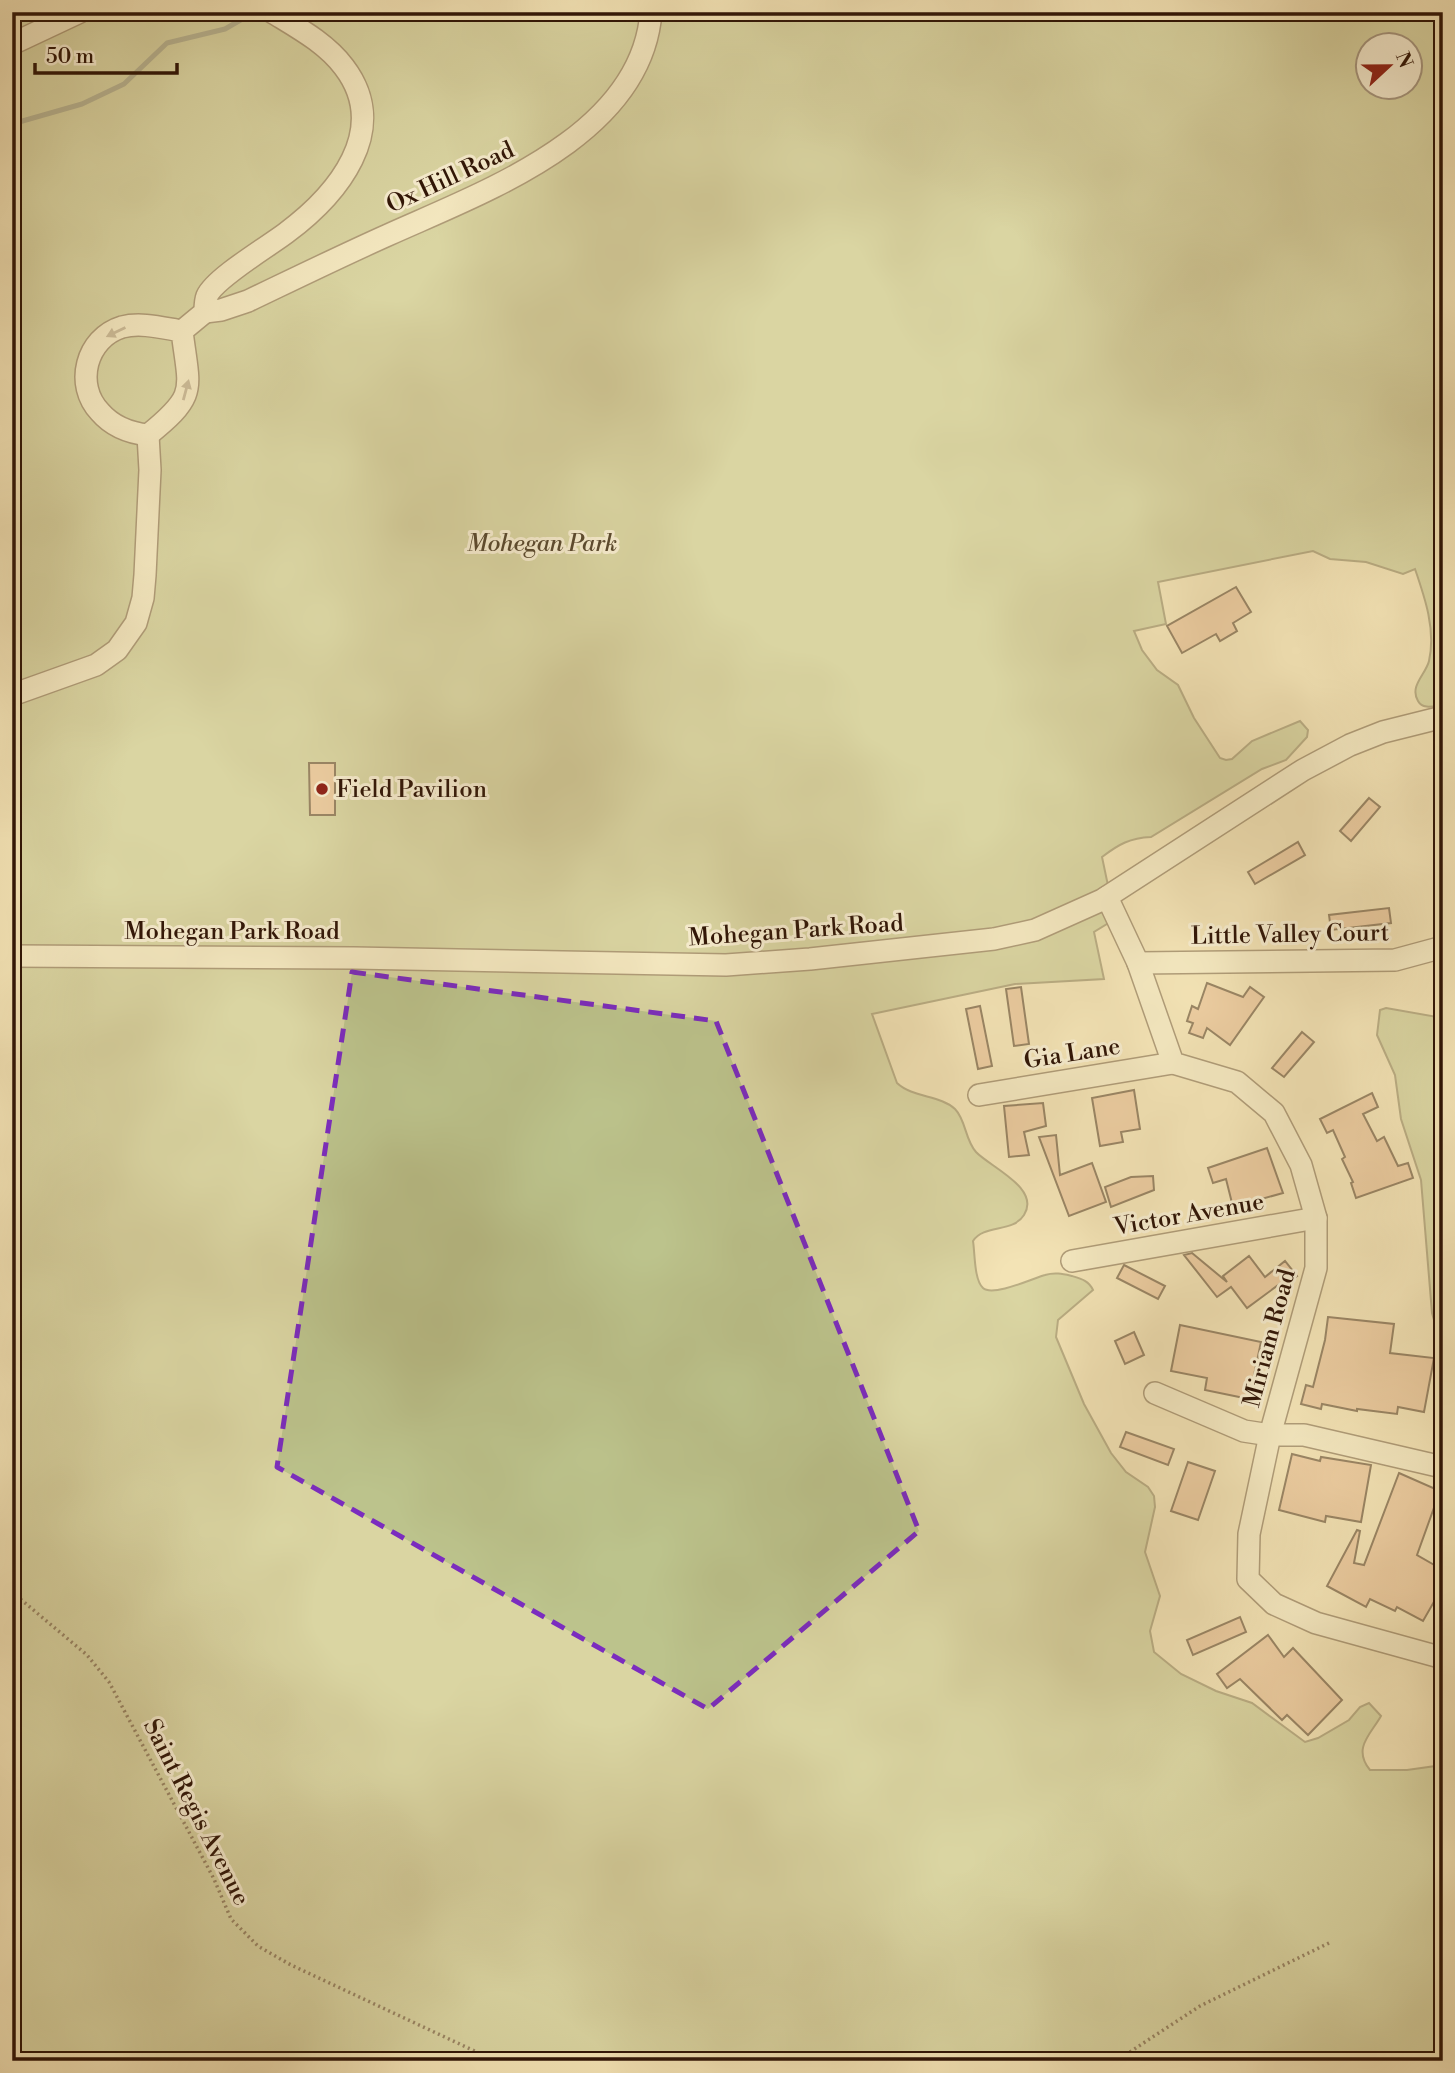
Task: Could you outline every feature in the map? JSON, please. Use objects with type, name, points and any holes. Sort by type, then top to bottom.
[{"type":"street","points":[[12,44],[80,12]]},
{"type":"street","points":[[148,435],[129,431],[100,412],[87,389],[88,363],[101,340],[123,327],[141,325],[182,331],[205,312],[208,295],[213,289],[303,220],[330,192],[355,154],[362,137],[364,117],[360,96],[344,66],[317,41],[272,12]]},
{"type":"street","name":"Ox Hill Road","points":[[205,312],[248,301],[502,184],[545,160],[599,115],[622,90],[644,48],[651,12]]},
{"type":"street","points":[[148,435],[176,412],[187,391],[189,375],[182,331]]},
{"type":"street","points":[[12,695],[96,665],[117,650],[136,623],[145,585],[148,435]]},
{"type":"street","name":"Mohegan Park Road","points":[[12,956],[752,964],[1010,936],[1042,927],[1107,897],[1330,755],[1383,732],[1443,717]]},
{"type":"street","points":[[1107,897],[1138,963],[1173,1063]]},
{"type":"street","name":"Little Valley Court","points":[[1138,963],[1395,960],[1443,947]]},
{"type":"street","name":"Gia Lane","points":[[979,1095],[1173,1063]]},
{"type":"street","name":"Miriam Road","points":[[1173,1063],[1237,1082],[1274,1113],[1301,1165],[1316,1218],[1316,1268],[1270,1435],[1249,1534],[1248,1579],[1274,1604],[1316,1623],[1443,1658]]},
{"type":"street","name":"Victor Avenue","points":[[1072,1261],[1316,1218]]},
{"type":"street","points":[[1155,1393],[1244,1431],[1270,1435],[1304,1435],[1438,1466]]},
{"type":"path","name":"Saint Regis Avenue","points":[[12,1592],[87,1655],[109,1682],[201,1855],[228,1913],[248,1938],[291,1965],[496,2061]]},
{"type":"path","points":[[1116,2061],[1200,2006],[1331,1942]]},
{"type":"highlighted area","points":[[352,972],[716,1021],[919,1531],[708,1709],[277,1467]]},
{"type":"green space","name":"Mohegan Park","points":[[12,12],[1443,12],[1443,705],[1423,706],[1416,696],[1415,690],[1429,661],[1431,638],[1426,603],[1415,569],[1403,574],[1366,562],[1330,559],[1313,551],[1158,582],[1166,624],[1134,631],[1142,650],[1157,670],[1178,685],[1194,718],[1220,758],[1232,759],[1252,741],[1300,721],[1308,730],[1307,737],[1286,760],[1262,769],[1151,837],[1125,842],[1102,857],[1115,919],[1094,932],[1104,979],[1015,984],[872,1014],[897,1083],[903,1088],[949,1104],[955,1109],[976,1152],[1012,1179],[1026,1196],[1027,1205],[1019,1221],[984,1232],[973,1241],[976,1273],[983,1288],[1004,1289],[1056,1273],[1082,1279],[1093,1290],[1058,1320],[1056,1337],[1084,1404],[1111,1453],[1126,1472],[1148,1487],[1154,1496],[1155,1507],[1145,1552],[1160,1596],[1150,1631],[1154,1652],[1181,1674],[1216,1691],[1252,1703],[1305,1742],[1318,1738],[1349,1720],[1360,1707],[1369,1703],[1381,1716],[1363,1748],[1365,1762],[1370,1770],[1407,1770],[1443,1765],[1443,2061],[12,2061]]},
{"type":"green space","points":[[1386,1008],[1443,1018],[1443,1351],[1432,1313],[1421,1180],[1401,1119],[1395,1075],[1377,1035],[1380,1010]]},
{"type":"building","points":[[1236,587],[1251,612],[1233,623],[1237,631],[1220,641],[1216,634],[1182,653],[1167,626]]},
{"type":"building","name":"Field Pavilion","points":[[309,763],[335,763],[335,815],[310,815]]},
{"type":"building","points":[[1369,798],[1380,807],[1351,841],[1340,831]]},
{"type":"building","points":[[1298,842],[1305,855],[1255,884],[1248,872]]},
{"type":"building","points":[[1389,908],[1391,923],[1331,930],[1329,915]]},
{"type":"building","points":[[1207,983],[1243,997],[1250,987],[1264,997],[1230,1045],[1207,1028],[1203,1038],[1189,1033],[1193,1023],[1187,1021],[1192,1006],[1198,1009]]},
{"type":"building","points":[[1021,987],[1029,1044],[1014,1046],[1006,989]]},
{"type":"building","points":[[980,1006],[992,1066],[978,1069],[966,1009]]},
{"type":"building","points":[[1302,1032],[1314,1042],[1284,1077],[1272,1068]]},
{"type":"building","points":[[1134,1090],[1140,1129],[1121,1132],[1123,1142],[1100,1146],[1092,1098]]},
{"type":"building","points":[[1372,1093],[1378,1107],[1363,1114],[1377,1141],[1384,1137],[1398,1166],[1408,1163],[1413,1178],[1356,1198],[1351,1183],[1353,1182],[1342,1159],[1345,1157],[1333,1130],[1327,1133],[1320,1119]]},
{"type":"building","points":[[1043,1103],[1046,1126],[1024,1132],[1029,1155],[1009,1157],[1004,1106]]},
{"type":"building","points":[[1056,1135],[1060,1175],[1092,1163],[1106,1202],[1069,1216],[1039,1137]]},
{"type":"building","points":[[1267,1148],[1283,1193],[1233,1207],[1226,1179],[1213,1183],[1208,1168]]},
{"type":"building","points":[[1153,1176],[1154,1190],[1111,1207],[1105,1187],[1131,1177]]},
{"type":"building","points":[[1192,1253],[1227,1282],[1223,1276],[1249,1256],[1265,1277],[1285,1261],[1297,1276],[1284,1287],[1281,1283],[1247,1308],[1231,1287],[1217,1297],[1184,1255]]},
{"type":"building","points":[[1124,1265],[1165,1286],[1158,1299],[1117,1278]]},
{"type":"building","points":[[1328,1317],[1394,1324],[1390,1353],[1434,1358],[1424,1412],[1398,1407],[1397,1414],[1357,1411],[1322,1404],[1321,1409],[1301,1404],[1306,1385],[1313,1387]]},
{"type":"building","points":[[1180,1325],[1261,1342],[1249,1399],[1205,1390],[1207,1378],[1171,1371]]},
{"type":"building","points":[[1134,1332],[1144,1355],[1125,1364],[1115,1341]]},
{"type":"building","points":[[1126,1432],[1174,1449],[1168,1465],[1120,1447]]},
{"type":"building","points":[[1292,1454],[1320,1461],[1321,1457],[1371,1465],[1361,1522],[1326,1516],[1325,1522],[1279,1510]]},
{"type":"building","points":[[1188,1462],[1215,1471],[1198,1520],[1171,1511]]},
{"type":"building","points":[[1399,1473],[1440,1491],[1417,1555],[1443,1570],[1443,1586],[1423,1621],[1397,1607],[1395,1611],[1370,1599],[1366,1607],[1327,1586],[1357,1530],[1360,1531],[1354,1563],[1364,1565]]},
{"type":"building","points":[[1240,1617],[1246,1632],[1193,1655],[1187,1640]]},
{"type":"building","points":[[1268,1635],[1284,1657],[1293,1648],[1342,1700],[1308,1735],[1287,1715],[1282,1720],[1240,1679],[1227,1688],[1217,1674]]},
{"type":"waterway","points":[[12,124],[82,104],[124,84],[167,43],[225,29],[251,14]]},
{"type":"place","name":"Field Pavilion","points":[[322,789]]}]
